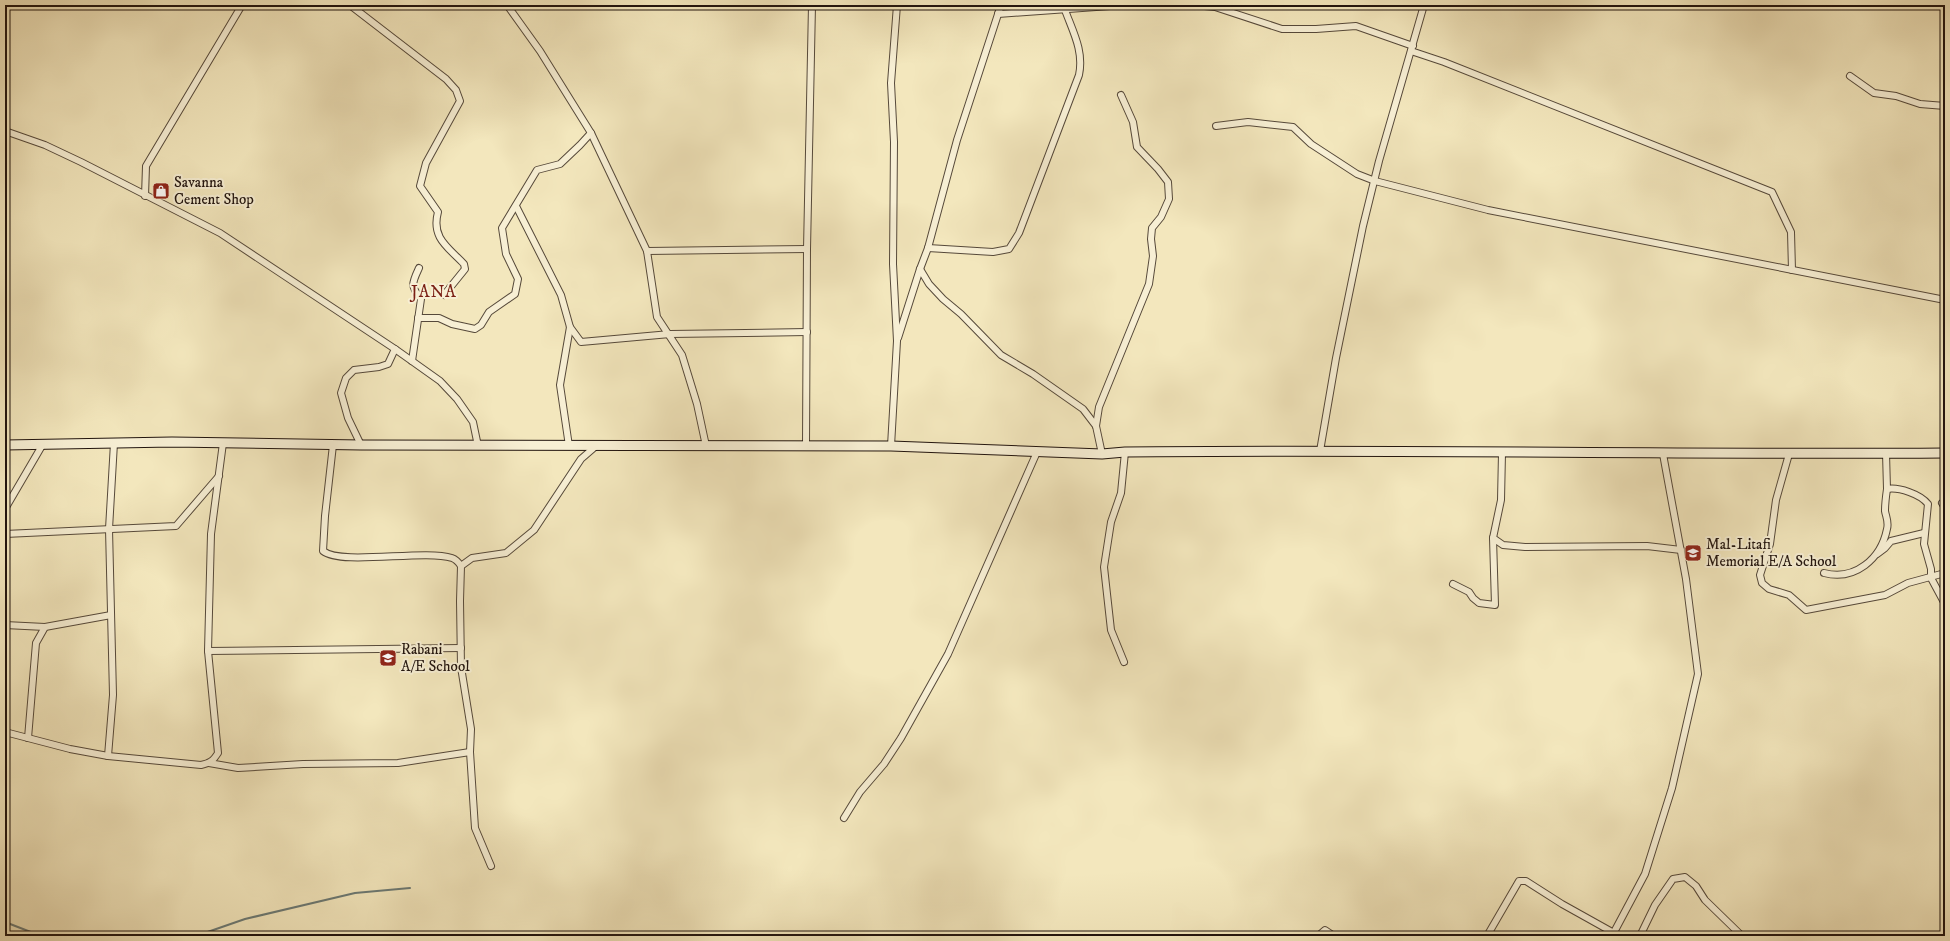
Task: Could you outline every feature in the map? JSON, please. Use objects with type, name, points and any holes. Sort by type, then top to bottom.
[{"type":"main road","points":[[5,445],[223,443],[478,446],[891,446],[1102,454],[1125,452],[1320,451],[1663,454],[1945,452]]},
{"type":"street","points":[[145,196],[146,166],[242,5]]},
{"type":"street","points":[[350,5],[446,79],[456,90],[460,101],[426,163],[420,186],[438,212],[436,220],[437,236],[464,264],[465,269],[444,295]]},
{"type":"street","points":[[507,5],[540,51],[591,132],[647,251],[657,317],[670,334],[682,355],[698,404],[706,446]]},
{"type":"street","points":[[806,446],[807,249],[812,5]]},
{"type":"street","points":[[891,446],[897,341],[893,264],[894,142],[891,83],[897,5]]},
{"type":"street","points":[[897,341],[928,248],[957,140],[1001,5]]},
{"type":"street","points":[[998,14],[1124,5]]},
{"type":"street","points":[[1194,5],[1215,6],[1282,29],[1356,26],[1772,192],[1791,232],[1792,270]]},
{"type":"street","points":[[1320,451],[1355,265],[1375,181],[1424,5]]},
{"type":"street","points":[[928,248],[993,252],[1009,249],[1019,233],[1079,75],[1082,61],[1077,41],[1065,10]]},
{"type":"street","points":[[1850,76],[1874,93],[1896,96],[1920,104],[1945,106]]},
{"type":"street","points":[[1102,454],[1096,426],[1099,407],[1150,284],[1153,256],[1151,239],[1152,228],[1161,217],[1169,199],[1168,182],[1137,147],[1133,122],[1122,95]]},
{"type":"street","points":[[1216,126],[1248,122],[1293,127],[1311,144],[1357,174],[1375,181],[1488,210],[1945,300]]},
{"type":"street","points":[[5,131],[52,149],[220,233],[395,349],[440,381],[457,399],[473,422],[478,446]]},
{"type":"street","points":[[418,318],[439,318],[452,324],[475,329],[481,325],[489,312],[515,294],[518,279],[506,254],[502,228],[537,170],[560,164],[591,132]]},
{"type":"street","points":[[516,206],[561,294],[570,327],[581,342],[670,334],[807,332]]},
{"type":"street","points":[[647,251],[807,249]]},
{"type":"street","points":[[412,361],[421,299],[414,290],[413,281],[419,268]]},
{"type":"street","points":[[920,269],[929,284],[942,299],[961,314],[1001,355],[1034,374],[1084,409],[1096,426]]},
{"type":"street","points":[[569,446],[560,385],[570,327]]},
{"type":"street","points":[[361,445],[348,418],[341,393],[346,378],[354,370],[379,367],[388,364],[395,349]]},
{"type":"street","points":[[108,756],[113,695],[109,529],[114,443]]},
{"type":"street","points":[[209,763],[218,753],[208,650],[211,534],[223,443]]},
{"type":"street","points":[[5,509],[43,444]]},
{"type":"street","points":[[333,445],[324,516],[323,551],[328,555],[354,557],[413,556],[453,558],[462,566]]},
{"type":"street","points":[[490,866],[475,828],[470,752],[471,729],[461,667],[460,601],[462,566],[472,558],[506,553],[534,530],[581,459],[596,446]]},
{"type":"street","points":[[844,818],[860,792],[884,764],[901,738],[948,654],[1037,452]]},
{"type":"street","points":[[1124,662],[1111,630],[1104,567],[1111,522],[1121,492],[1125,452]]},
{"type":"street","points":[[1453,584],[1469,592],[1479,603],[1495,605],[1493,538],[1501,500],[1502,453]]},
{"type":"street","points":[[1877,554],[1887,530],[1888,523],[1885,510],[1887,489],[1886,453]]},
{"type":"street","points":[[1487,936],[1519,881],[1526,881],[1613,934],[1645,874],[1672,788],[1696,689],[1698,674],[1681,550],[1663,454]]},
{"type":"street","points":[[1789,454],[1775,506],[1770,544],[1760,575],[1762,583],[1769,589],[1789,595],[1806,610],[1885,595],[1908,583],[1945,573]]},
{"type":"street","points":[[5,534],[176,526],[219,476]]},
{"type":"street","points":[[1887,489],[1894,488],[1922,498],[1928,504],[1924,533],[1931,578],[1945,604]]},
{"type":"street","points":[[1824,573],[1834,576],[1854,572],[1872,560],[1892,541],[1924,533]]},
{"type":"street","points":[[1493,538],[1503,545],[1525,547],[1647,546],[1681,550]]},
{"type":"street","points":[[5,625],[45,627],[111,616]]},
{"type":"street","points":[[28,738],[36,642],[45,627]]},
{"type":"street","points":[[208,650],[461,648]]},
{"type":"street","points":[[5,732],[70,749],[108,756],[201,765],[209,763],[238,768],[303,764],[398,763],[470,752]]},
{"type":"street","points":[[1640,936],[1655,905],[1672,879],[1685,877],[1696,886],[1705,900],[1742,936]]},
{"type":"street","points":[[1318,936],[1325,930],[1334,936]]},
{"type":"waterway","points":[[196,936],[245,919],[355,893],[410,888]]},
{"type":"waterway","points":[[5,922],[41,936]]},
{"type":"place","name":"Savanna Cement Shop","points":[[161,191]]},
{"type":"place","name":"Mal-Litafi Memorial E/A School","points":[[1693,553]]},
{"type":"place","name":"Rabani A/E School","points":[[388,658]]},
{"type":"district","name":"JANA","points":[[434,291]]}]
